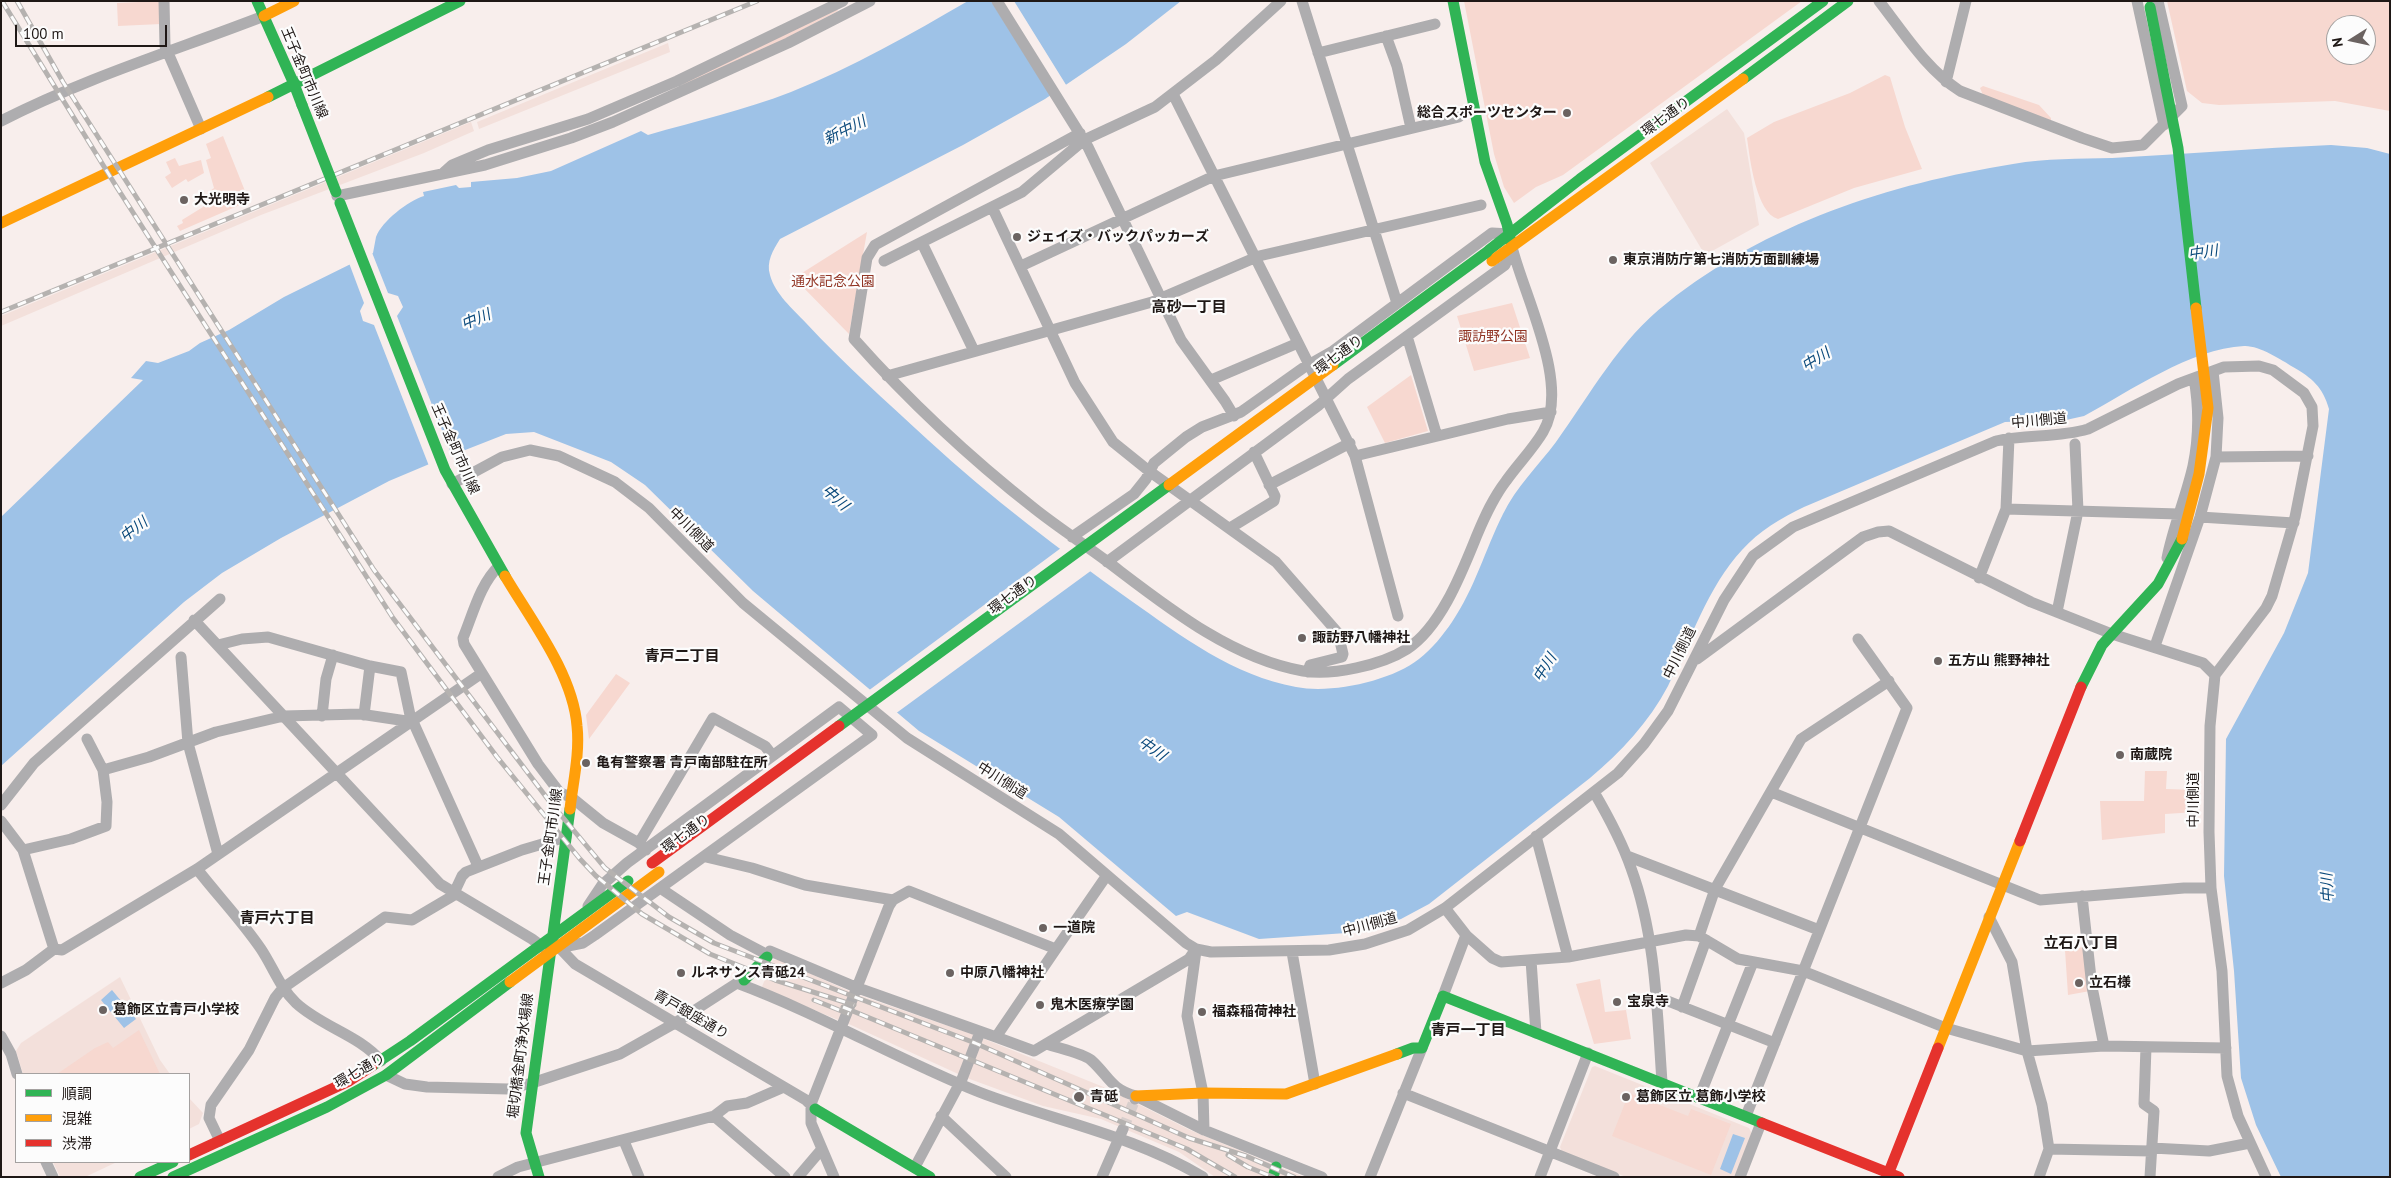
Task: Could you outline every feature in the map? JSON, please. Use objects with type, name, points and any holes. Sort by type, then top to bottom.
[{"type":"main road","name":"王子金町市川線","points":[[257,1],[294,84],[445,470],[498,566],[548,649],[572,696],[578,725],[578,746],[552,938]]},
{"type":"main road","points":[[264,16],[294,1]]},
{"type":"main road","points":[[1,224],[294,84],[460,1]]},
{"type":"main road","points":[[1453,1],[1485,162],[1510,234],[1512,247]]},
{"type":"main road","name":"環七通り","points":[[962,651],[1490,256],[1510,234],[1823,1]]},
{"type":"main road","name":"環七通り","points":[[173,1177],[327,1107],[386,1075],[559,948],[656,868],[1490,256],[1512,247],[1848,1]]},
{"type":"main road","points":[[1136,1098],[1203,1093],[1282,1095],[1413,1048],[1422,1048],[1443,996],[1891,1175],[1989,917],[2086,675],[2102,645],[2164,575],[2182,539],[2199,481],[2206,445],[2208,408],[2178,148],[2152,3]]},
{"type":"main road","points":[[851,733],[891,704]]},
{"type":"main road","name":"環七通り","points":[[190,1155],[349,1081],[381,1061],[584,913],[741,813]]},
{"type":"main road","name":"堀切橋金町浄水場線","points":[[539,1177],[526,1133],[552,938]]},
{"type":"main road","points":[[742,982],[768,956]]},
{"type":"main road","points":[[813,1106],[930,1177]]},
{"type":"main road","points":[[140,1177],[172,1163]]},
{"type":"street","points":[[164,1],[165,44],[201,128]]},
{"type":"street","points":[[440,176],[452,165],[488,150],[588,118],[677,81],[843,1]]},
{"type":"street","points":[[338,197],[440,176],[525,154],[612,122],[788,43],[870,1]]},
{"type":"street","points":[[997,1],[1080,134],[1124,219],[1181,340],[1234,416]]},
{"type":"street","points":[[1281,1],[1216,60],[1156,107],[1080,134],[879,242],[872,249],[866,266],[854,339],[887,376],[930,419],[978,461],[1072,537],[1163,603],[1216,637],[1265,660],[1308,672],[1344,670],[1397,655],[1417,641],[1437,616],[1463,571],[1491,504],[1507,479],[1542,433],[1551,412],[1550,376],[1512,247]]},
{"type":"street","points":[[1302,1],[1397,303]]},
{"type":"street","points":[[1880,1],[1922,58],[1946,82],[1982,100],[2112,148],[2143,144],[2182,106],[2152,3]]},
{"type":"street","points":[[1946,82],[1966,1]]},
{"type":"street","points":[[2137,1],[2164,125]]},
{"type":"street","points":[[1,121],[43,100],[264,16]]},
{"type":"street","points":[[1318,54],[1435,24]]},
{"type":"street","points":[[1386,36],[1397,66],[1411,128]]},
{"type":"street","points":[[1173,94],[1350,443],[1398,616]]},
{"type":"street","points":[[1020,266],[1214,176],[1459,117]]},
{"type":"street","points":[[884,261],[1022,192],[1080,134]]},
{"type":"street","points":[[887,376],[1160,298],[1256,258],[1481,205]]},
{"type":"street","points":[[992,208],[1075,383],[1113,442],[1189,500],[1276,562],[1338,633],[1342,657],[1310,664],[1308,672]]},
{"type":"street","points":[[1072,537],[1134,494],[1146,479],[1154,463],[1186,437],[1202,427],[1234,416],[1310,363],[1333,351],[1492,233],[1510,234]]},
{"type":"street","points":[[922,243],[974,351]]},
{"type":"street","points":[[1107,562],[1327,398],[1348,379],[1505,265],[1512,247]]},
{"type":"street","points":[[1407,336],[1437,436]]},
{"type":"street","points":[[1210,380],[1298,343]]},
{"type":"street","name":"中川側道","points":[[452,484],[502,458],[530,450],[559,456],[615,482],[649,508],[743,603],[907,738],[1059,834],[1196,949],[1221,953],[1329,950],[1394,936],[1446,908],[1618,773],[1656,728],[1695,660],[1724,600],[1753,556],[1794,527],[1996,441],[2010,438],[2073,434],[2088,429],[2178,384],[2213,371],[2239,365],[2259,366],[2273,370],[2304,392],[2312,407],[2313,426],[2294,523],[2272,596],[2266,608],[2215,675],[2210,752],[2211,888],[2222,971],[2230,1094],[2266,1177]]},
{"type":"street","points":[[2155,646],[2200,517],[2216,457],[2218,418],[2213,371]]},
{"type":"street","points":[[2164,575],[2169,546],[2193,466],[2198,426],[2198,400],[2194,378]]},
{"type":"street","points":[[1355,456],[1508,419],[1551,412]]},
{"type":"street","points":[[1979,578],[2006,508],[2010,438]]},
{"type":"street","points":[[1269,485],[1350,443]]},
{"type":"street","points":[[2057,612],[2078,511],[2075,444]]},
{"type":"street","points":[[1230,528],[1274,501],[1275,496],[1254,452]]},
{"type":"street","points":[[2216,457],[2308,456]]},
{"type":"street","points":[[2006,508],[2179,514]]},
{"type":"street","points":[[2200,517],[2294,523]]},
{"type":"street","points":[[1695,660],[1863,537],[1889,531],[1979,578],[2112,634],[2155,646],[2203,663],[2215,675]]},
{"type":"street","points":[[498,566],[490,575],[463,638],[464,644],[538,764],[560,793],[571,797],[604,823],[642,846]]},
{"type":"street","points":[[1,805],[34,763],[220,599]]},
{"type":"street","points":[[194,620],[440,884],[542,945],[549,955]]},
{"type":"street","points":[[218,644],[242,639],[268,637],[370,666],[402,672],[413,722],[478,866]]},
{"type":"street","points":[[1746,1116],[1907,708],[1858,639]]},
{"type":"street","points":[[322,716],[326,679],[333,655]]},
{"type":"street","points":[[181,656],[188,744],[218,854]]},
{"type":"street","points":[[364,715],[370,666]]},
{"type":"street","points":[[1,983],[26,970],[54,950],[62,950],[197,868],[482,673]]},
{"type":"street","points":[[1682,1007],[1715,890],[1801,739],[1888,681]]},
{"type":"street","points":[[559,948],[583,943],[706,857],[872,735],[839,707],[642,846],[602,886],[584,913]]},
{"type":"street","points":[[103,770],[188,744],[216,732],[284,716],[364,715],[413,722]]},
{"type":"street","points":[[642,846],[714,718],[765,746],[772,755]]},
{"type":"street","points":[[23,850],[71,839],[106,826],[107,802],[103,770],[87,739]]},
{"type":"street","points":[[1594,792],[1627,856],[1641,900],[1650,942],[1662,1082]]},
{"type":"street","points":[[1771,792],[2040,900],[2184,888],[2211,888]]},
{"type":"street","points":[[1,821],[23,850],[54,950]]},
{"type":"street","points":[[1536,836],[1568,957]]},
{"type":"street","points":[[220,1141],[209,1118],[211,1105],[248,1050],[275,998],[283,988],[385,917],[412,920],[455,893],[462,876],[478,866],[566,837]]},
{"type":"street","points":[[1627,856],[1820,930]]},
{"type":"street","points":[[706,857],[752,868],[805,885],[893,900]]},
{"type":"street","points":[[197,868],[261,949],[283,988],[296,1003],[322,1022],[370,1049],[381,1061]]},
{"type":"street","points":[[996,1037],[1107,875]]},
{"type":"street","points":[[660,888],[730,935],[768,956],[770,950],[858,988],[1034,1051],[1189,959],[1196,949]]},
{"type":"street","points":[[834,1177],[820,1150],[811,1123],[813,1106],[888,906],[893,900],[909,891],[1056,949]]},
{"type":"street","points":[[2082,896],[2092,987],[2104,1046]]},
{"type":"street","points":[[1446,908],[1466,935],[1492,958],[1502,962],[1568,957],[1686,935],[1703,938],[1738,959],[1804,971],[1946,1028],[2027,1051],[2104,1046],[2226,1048]]},
{"type":"street","points":[[1989,917],[2012,962],[2027,1051],[2042,1105],[2049,1149],[2039,1177]]},
{"type":"street","points":[[1443,996],[1466,935]]},
{"type":"street","name":"青戸銀座通り","points":[[552,938],[572,961],[813,1106]]},
{"type":"street","points":[[1196,949],[1187,1016],[1203,1093],[1204,1130]]},
{"type":"street","points":[[1292,952],[1315,1084]]},
{"type":"street","points":[[1531,960],[1536,1033]]},
{"type":"street","points":[[1699,1098],[1753,962]]},
{"type":"street","points":[[386,1075],[405,1084],[427,1087],[508,1089],[532,1083],[620,1054],[675,1023],[735,983],[742,982],[958,1084],[1034,1112],[1121,1133],[1202,1177]]},
{"type":"street","points":[[1655,996],[1774,1043]]},
{"type":"street","points":[[915,1168],[958,1084],[980,1032]]},
{"type":"street","points":[[1,1036],[11,1054],[17,1073]]},
{"type":"street","points":[[1047,1044],[1090,1059],[1113,1086],[1123,1092],[1204,1130],[1276,1168],[1322,1177]]},
{"type":"street","points":[[2146,1047],[2144,1104],[2154,1111],[2150,1177]]},
{"type":"street","points":[[1370,1177],[1422,1048]]},
{"type":"street","points":[[1540,1177],[1588,1053]]},
{"type":"street","points":[[498,1177],[534,1163],[714,1116],[727,1106],[747,1103],[784,1087]]},
{"type":"street","points":[[1403,1093],[1614,1177]]},
{"type":"street","points":[[714,1116],[785,1177]]},
{"type":"street","points":[[941,1116],[1006,1177]]},
{"type":"street","points":[[1740,1177],[1761,1122]]},
{"type":"street","points":[[1102,1177],[1121,1133]]},
{"type":"street","points":[[624,1141],[639,1177]]},
{"type":"street","points":[[2049,1149],[2209,1151],[2250,1142]]},
{"type":"street","points":[[798,1177],[820,1150]]},
{"type":"street","points":[[46,1163],[53,1177]]},
{"type":"shaded area","points":[[668,43],[670,52],[479,129],[477,122]]},
{"type":"shaded area","points":[[1727,109],[1744,133],[1759,225],[1705,255],[1650,163]]},
{"type":"shaded area","points":[[471,122],[474,131],[424,153],[261,215],[1,326],[1,316]]},
{"type":"shaded area","points":[[773,960],[780,960],[858,995],[972,1034],[1106,1088],[1190,1130],[1304,1177],[1215,1177],[1179,1152],[1101,1119],[1043,1106],[967,1078],[851,1025],[761,989]]},
{"type":"shaded area","name":"葛飾区立青戸小学校","points":[[120,977],[160,1060],[169,1073],[23,1073],[16,1051],[21,1043]]},
{"type":"shaded area","name":"葛飾区立 葛飾小学校","points":[[1595,1066],[1749,1128],[1752,1134],[1735,1177],[1626,1177],[1562,1152],[1560,1147],[1592,1067]]},
{"type":"shaded area","points":[[190,1099],[203,1113],[199,1124],[190,1128]]},
{"type":"shaded area","points":[[53,1163],[115,1163],[85,1177],[60,1177]]},
{"type":"green space","points":[[161,1],[161,24],[118,26],[117,3]]},
{"type":"green space","name":"総合スポーツセンター","points":[[1464,1],[1802,1],[1563,175],[1536,187],[1514,203],[1504,187],[1494,154]]},
{"type":"green space","points":[[2167,1],[2390,1],[2390,111],[2335,101],[2219,105],[2202,103],[2187,91]]},
{"type":"green space","points":[[837,9],[838,11],[769,47],[681,86],[689,79]]},
{"type":"green space","points":[[1885,75],[1890,77],[1905,127],[1922,169],[1854,188],[1778,219],[1770,215],[1764,207],[1755,184],[1747,138],[1774,122],[1850,93]]},
{"type":"green space","points":[[1983,86],[2039,105],[2051,118],[2051,121],[1983,95],[1980,88]]},
{"type":"green space","points":[[223,136],[249,201],[180,231],[177,226],[183,223],[182,220],[203,207],[203,196],[214,188],[206,160],[211,158],[206,144]]},
{"type":"green space","points":[[175,158],[179,166],[201,160],[204,173],[188,182],[186,179],[172,188],[165,177],[171,173],[166,162]]},
{"type":"green space","name":"通水記念公園","points":[[867,232],[849,334],[794,278]]},
{"type":"green space","name":"諏訪野公園","points":[[1512,303],[1530,358],[1474,371],[1457,316]]},
{"type":"green space","points":[[1411,375],[1428,431],[1385,443],[1367,407]]},
{"type":"green space","points":[[616,674],[630,683],[589,739],[586,715]]},
{"type":"green space","points":[[2145,771],[2167,771],[2166,789],[2197,790],[2197,812],[2165,814],[2165,833],[2102,840],[2100,801],[2144,801]]},
{"type":"green space","points":[[2084,947],[2090,991],[2068,995],[2065,950]]},
{"type":"green space","points":[[1600,979],[1605,1012],[1626,1010],[1631,1039],[1594,1044],[1576,984]]},
{"type":"green space","points":[[139,1030],[160,1073],[58,1073],[95,1048],[108,1042],[113,1048]]},
{"type":"green space","points":[[1629,1093],[1688,1116],[1691,1109],[1731,1124],[1711,1175],[1612,1136]]},
{"type":"water","points":[[968,1],[1181,1],[1126,44],[1045,99],[963,145],[780,239],[769,265],[772,282],[790,307],[865,382],[952,461],[1052,543],[1149,614],[1209,653],[1251,674],[1273,682],[1310,689],[1326,689],[1360,684],[1393,674],[1407,667],[1428,651],[1445,632],[1460,609],[1508,504],[1556,442],[1620,350],[1650,317],[1705,275],[1746,250],[1788,229],[1831,211],[1875,196],[1967,172],[2025,162],[2331,145],[2367,148],[2390,154],[2390,1177],[2281,1177],[2256,1125],[2241,1078],[2234,971],[2224,876],[2226,739],[2284,633],[2308,573],[2329,409],[2324,395],[2311,379],[2276,357],[2250,346],[2224,349],[2182,363],[2141,383],[2084,416],[2066,420],[2005,422],[1804,507],[1771,526],[1742,550],[1719,580],[1700,615],[1668,686],[1634,736],[1613,758],[1429,904],[1401,919],[1361,932],[1259,939],[1187,912],[1176,916],[1059,817],[919,731],[753,591],[645,485],[611,462],[534,432],[506,434],[389,481],[281,538],[222,573],[184,602],[1,766],[1,517],[143,380],[131,378],[146,361],[158,363],[189,351],[200,343],[229,330],[284,297],[373,253],[379,231],[403,207],[424,196],[423,192],[456,185],[459,188],[471,187],[471,182],[517,178],[551,171],[641,131],[648,135],[774,98],[859,61]]},
{"type":"water","points":[[112,990],[136,1019],[124,1028],[101,1000]]},
{"type":"water","points":[[1733,1134],[1745,1138],[1731,1174],[1720,1169]]},
{"type":"pier","points":[[991,1],[1014,1],[1068,88],[1052,98]]},
{"type":"pier","points":[[371,250],[388,293],[398,296],[403,307],[397,316],[453,458],[429,466],[374,325],[363,321],[360,311],[364,303],[349,263]]},
{"type":"pier","points":[[1061,548],[1092,570],[895,714],[868,691]]},
{"type":"tunnel","points":[[1123,1129],[1135,1099]]},
{"type":"railway","points":[[2,1],[116,186],[393,618],[497,757],[580,859],[596,876],[642,914],[710,954],[775,980],[854,1005]]},
{"type":"railway","points":[[17,1],[63,82],[374,570],[550,802],[605,868],[669,917],[714,943],[975,1043],[1189,1138],[1246,1156],[1294,1177]]},
{"type":"railway","points":[[1,312],[757,1]]},
{"type":"railway","points":[[814,1000],[849,1014]]},
{"type":"railway","points":[[843,1007],[1187,1149],[1235,1177]]},
{"type":"railway","points":[[1228,1155],[1248,1167],[1273,1177]]},
{"type":"traffic: fast","points":[[257,1],[294,84]]},
{"type":"traffic: fast","points":[[268,97],[460,1]]},
{"type":"traffic: fast","points":[[1453,1],[1485,162],[1507,224],[1512,246]]},
{"type":"traffic: fast","points":[[1489,250],[1580,179],[1823,1]]},
{"type":"traffic: fast","points":[[1743,79],[1848,1]]},
{"type":"traffic: fast","points":[[2150,7],[2178,148],[2196,308]]},
{"type":"traffic: fast","points":[[294,84],[302,105]]},
{"type":"traffic: fast","points":[[302,105],[336,192]]},
{"type":"traffic: fast","points":[[340,203],[445,470],[505,576]]},
{"type":"traffic: fast","points":[[1333,365],[1487,252]]},
{"type":"traffic: fast","points":[[839,726],[1169,485]]},
{"type":"traffic: fast","points":[[2081,687],[2102,645],[2158,584],[2182,539]]},
{"type":"traffic: fast","points":[[539,1177],[526,1133],[570,809]]},
{"type":"traffic: fast","points":[[372,1066],[410,1041],[628,881]]},
{"type":"traffic: fast","points":[[744,980],[767,957]]},
{"type":"traffic: fast","points":[[173,1177],[327,1107],[386,1075],[510,982]]},
{"type":"traffic: fast","points":[[1397,1054],[1413,1048],[1422,1048],[1443,996],[1762,1123]]},
{"type":"traffic: fast","points":[[815,1109],[930,1177]]},
{"type":"traffic: fast","points":[[140,1177],[171,1163]]},
{"type":"traffic: fast","points":[[1273,1177],[1276,1167]]},
{"type":"traffic: slow","points":[[264,16],[294,1]]},
{"type":"traffic: slow","points":[[1492,261],[1743,79]]},
{"type":"traffic: slow","points":[[1,223],[268,97]]},
{"type":"traffic: slow","points":[[2182,539],[2199,474],[2208,408],[2196,308]]},
{"type":"traffic: slow","points":[[1169,485],[1333,365]]},
{"type":"traffic: slow","points":[[505,576],[549,648],[568,687],[574,706],[578,747],[570,809]]},
{"type":"traffic: slow","points":[[1938,1048],[2020,841]]},
{"type":"traffic: slow","points":[[510,982],[659,872]]},
{"type":"traffic: slow","points":[[1136,1096],[1203,1093],[1286,1094],[1397,1054]]},
{"type":"traffic: jam","points":[[2020,841],[2081,687]]},
{"type":"traffic: jam","points":[[652,863],[839,726]]},
{"type":"traffic: jam","points":[[1887,1177],[1938,1048]]},
{"type":"traffic: jam","points":[[190,1155],[349,1081],[372,1066]]},
{"type":"traffic: jam","points":[[1762,1123],[1899,1177]]},
{"type":"place","name":"総合スポーツセンター","points":[[1567,113]]},
{"type":"place","name":"大光明寺","points":[[184,200]]},
{"type":"place","name":"ジェイズ・バックパッカーズ","points":[[1017,237]]},
{"type":"place","name":"東京消防庁第七消防方面訓練場","points":[[1613,260]]},
{"type":"place","name":"諏訪野八幡神社","points":[[1302,638]]},
{"type":"place","name":"五方山 熊野神社","points":[[1938,661]]},
{"type":"place","name":"南蔵院","points":[[2120,755]]},
{"type":"place","name":"亀有警察署 青戸南部駐在所","points":[[586,763]]},
{"type":"place","name":"一道院","points":[[1043,928]]},
{"type":"place","name":"ルネサンス青砥24","points":[[681,973]]},
{"type":"place","name":"中原八幡神社","points":[[950,973]]},
{"type":"place","name":"立石様","points":[[2079,983]]},
{"type":"place","name":"宝泉寺","points":[[1617,1002]]},
{"type":"place","name":"鬼木医療学園","points":[[1040,1005]]},
{"type":"place","name":"葛飾区立青戸小学校","points":[[103,1010]]},
{"type":"place","name":"福森稲荷神社","points":[[1202,1012]]},
{"type":"place","name":"青砥","points":[[1079,1097]]},
{"type":"place","name":"葛飾区立 葛飾小学校","points":[[1626,1097]]},
{"type":"district","name":"高砂一丁目","points":[[1189,308]]},
{"type":"district","name":"青戸二丁目","points":[[682,657]]},
{"type":"district","name":"青戸六丁目","points":[[277,919]]},
{"type":"district","name":"立石八丁目","points":[[2081,944]]},
{"type":"district","name":"青戸一丁目","points":[[1468,1031]]},
{"type":"water label","name":"新中川","points":[[845,131]]},
{"type":"water label","name":"中川","points":[[2203,253]]},
{"type":"water label","name":"中川","points":[[476,320]]},
{"type":"water label","name":"中川","points":[[1816,360]]},
{"type":"water label","name":"中川","points":[[835,498]]},
{"type":"water label","name":"中川","points":[[134,530]]},
{"type":"water label","name":"中川","points":[[1545,668]]},
{"type":"water label","name":"中川","points":[[1152,749]]},
{"type":"water label","name":"中川","points":[[2328,888]]}]
